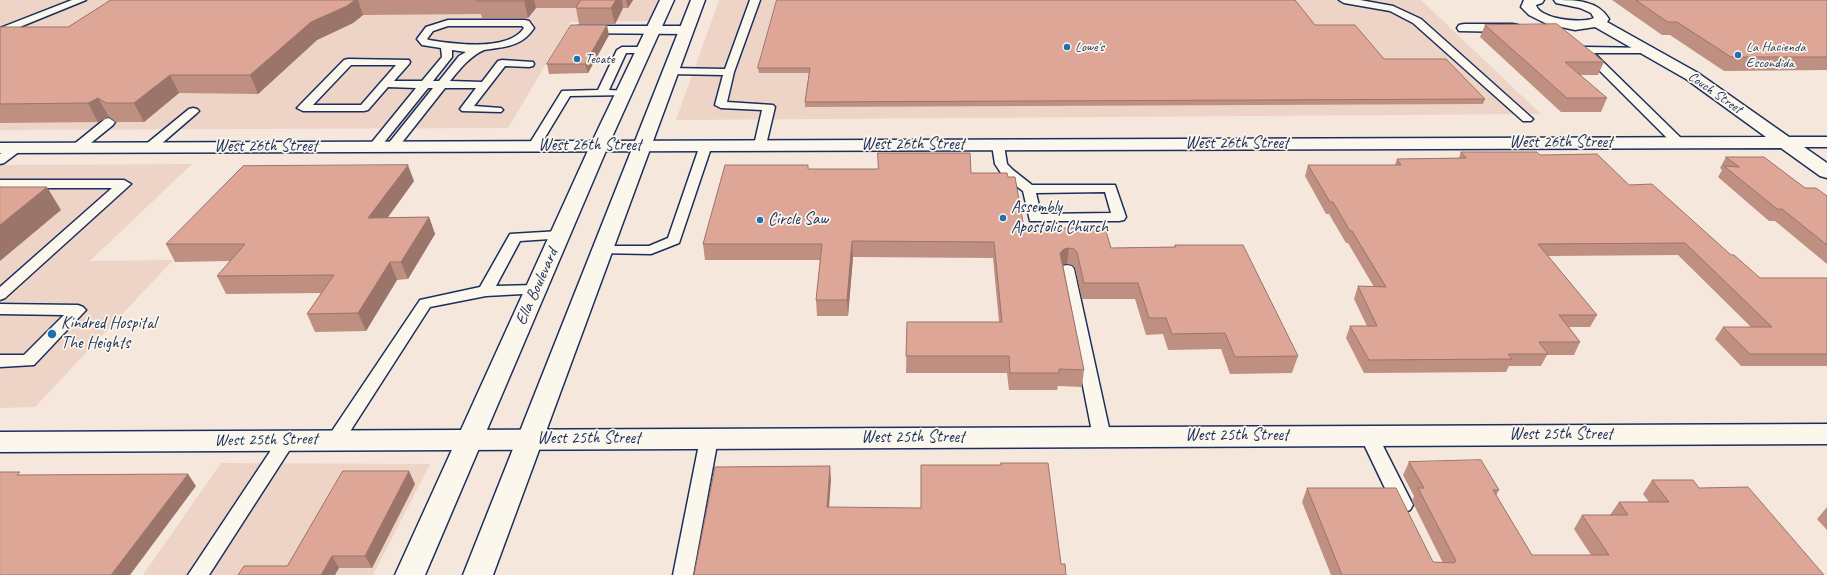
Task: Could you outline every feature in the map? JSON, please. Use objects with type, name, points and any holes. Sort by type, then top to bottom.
[{"type":"street","name":"Ella Boulevard","points":[[410,575],[599,146],[666,0]]},
{"type":"street","points":[[478,575],[601,250],[698,0]]},
{"type":"street","points":[[1537,0],[1530,2],[1528,7],[1532,12],[1549,20],[1573,25]]},
{"type":"street","points":[[1464,28],[1522,28],[1588,25],[1598,23],[1602,19],[1601,15],[1582,4],[1561,0]]},
{"type":"street","name":"Couch Street","points":[[1598,23],[1649,50],[1692,76],[1827,172]]},
{"type":"street","points":[[571,30],[686,30]]},
{"type":"street","name":"West 26th Street","points":[[8,148],[1827,142]]},
{"type":"street","name":"West 25th Street","points":[[0,442],[471,438],[1827,434]]},
{"type":"lane","points":[[0,32],[81,0]]},
{"type":"lane","points":[[755,0],[729,72],[721,105],[770,107],[760,146]]},
{"type":"lane","points":[[1344,0],[1393,9],[1417,21],[1527,119]]},
{"type":"lane","points":[[448,23],[525,23],[528,25],[529,28],[524,36],[519,39],[487,47],[467,49],[426,43],[422,39],[425,33],[431,28],[448,23]]},
{"type":"lane","points":[[374,147],[447,57],[446,46]]},
{"type":"lane","points":[[392,147],[462,58],[487,47]]},
{"type":"lane","points":[[602,93],[622,50],[644,50]]},
{"type":"lane","points":[[1649,50],[1585,50],[1679,143]]},
{"type":"lane","points":[[385,84],[405,62],[348,62],[303,108],[364,108],[385,84],[486,85]]},
{"type":"lane","points":[[497,110],[466,109],[502,64],[529,64]]},
{"type":"lane","points":[[670,71],[729,72]]},
{"type":"lane","points":[[612,72],[633,72]]},
{"type":"lane","points":[[534,146],[566,93],[624,93]]},
{"type":"lane","points":[[149,148],[193,111]]},
{"type":"lane","points":[[77,148],[109,122]]},
{"type":"lane","points":[[998,145],[1001,164],[1008,173],[1029,189],[1110,188],[1119,217],[1035,218],[1029,189]]},
{"type":"lane","points":[[601,250],[651,250],[674,240],[706,146]]},
{"type":"lane","points":[[0,160],[8,148]]},
{"type":"lane","points":[[0,184],[124,184],[0,296]]},
{"type":"lane","points":[[486,291],[515,237],[560,234]]},
{"type":"lane","points":[[1067,269],[1102,437]]},
{"type":"lane","points":[[336,439],[425,303],[486,291],[536,290]]},
{"type":"lane","points":[[0,309],[78,310],[28,360],[0,361]]},
{"type":"lane","points":[[1369,436],[1410,519]]},
{"type":"lane","points":[[683,575],[708,438]]},
{"type":"lane","points":[[198,575],[287,440]]},
{"type":"shaded area","points":[[0,0],[658,0],[648,21],[571,22],[508,128],[0,130]]},
{"type":"shaded area","name":"Lowe's","points":[[719,0],[1421,0],[1541,114],[676,120]]},
{"type":"shaded area","name":"Kindred Hospital The Heights","points":[[192,164],[90,261],[173,260],[35,407],[0,408],[0,165]]},
{"type":"shaded area","points":[[221,463],[430,464],[373,575],[143,575]]},
{"type":"building","points":[[111,0],[355,0],[347,6],[311,22],[250,75],[170,75],[134,103],[106,103],[98,98],[88,103],[0,104],[0,27],[68,27]]},
{"type":"building","points":[[478,0],[525,0],[477,1]]},
{"type":"building","points":[[581,0],[616,0],[611,8],[576,8]]},
{"type":"building","name":"Lowe's","points":[[777,0],[1295,0],[1315,25],[1355,25],[1384,59],[1446,59],[1485,99],[805,102],[810,68],[758,68]]},
{"type":"building","points":[[1636,0],[1827,0],[1827,57],[1731,57],[1677,22],[1668,22]]},
{"type":"building","points":[[1557,24],[1604,62],[1565,62],[1607,98],[1567,98],[1485,25]]},
{"type":"building","points":[[571,25],[607,25],[585,64],[547,64]]},
{"type":"building","points":[[1461,152],[1537,152],[1540,155],[1597,154],[1629,185],[1652,184],[1731,255],[1734,255],[1760,278],[1827,278],[1827,354],[1750,354],[1723,327],[1772,327],[1685,243],[1538,244],[1597,315],[1559,315],[1580,342],[1539,342],[1548,354],[1508,354],[1512,359],[1369,360],[1350,326],[1377,326],[1358,286],[1386,287],[1352,231],[1350,231],[1333,202],[1330,202],[1308,165],[1401,165],[1397,159],[1466,158]]},
{"type":"building","points":[[878,153],[970,153],[971,173],[1007,173],[1008,177],[1015,177],[1024,228],[1105,228],[1111,248],[1176,247],[1175,245],[1243,245],[1298,356],[1235,357],[1225,333],[1172,334],[1166,318],[1149,318],[1138,283],[1084,283],[1077,252],[1074,249],[1069,248],[1064,249],[1060,253],[1084,370],[1059,369],[1059,373],[1010,373],[1009,356],[906,356],[907,322],[1002,322],[994,242],[852,241],[847,300],[816,300],[822,244],[703,244],[725,165],[808,165],[808,169],[878,169]]},
{"type":"building","points":[[1726,157],[1764,157],[1805,188],[1816,188],[1827,196],[1827,245],[1782,209],[1777,209],[1724,166],[1739,167]]},
{"type":"building","points":[[408,165],[368,218],[429,217],[401,262],[390,262],[358,313],[307,314],[334,275],[217,276],[245,244],[166,244],[243,166]]},
{"type":"building","points":[[0,187],[47,187],[0,225]]},
{"type":"building","points":[[1481,460],[1499,490],[1493,490],[1532,555],[1609,555],[1582,515],[1628,515],[1619,502],[1669,502],[1652,480],[1693,480],[1699,488],[1748,487],[1824,575],[1342,575],[1307,488],[1396,488],[1433,562],[1454,563],[1456,561],[1418,488],[1424,488],[1409,462]]},
{"type":"building","points":[[1001,463],[1048,463],[1061,564],[1065,564],[1066,575],[694,575],[715,467],[830,466],[827,507],[921,508],[921,465],[1001,465]]},
{"type":"building","points":[[343,471],[409,471],[365,556],[332,556],[321,575],[238,575],[244,566],[287,566]]},
{"type":"building","points":[[0,472],[20,472],[17,475],[188,474],[111,575],[0,575]]},
{"type":"place","name":"Lowe's","points":[[1067,47]]},
{"type":"place","name":"La Hacienda Escondida","points":[[1738,55]]},
{"type":"place","name":"Tecate","points":[[577,59]]},
{"type":"place","name":"Assembly Apostolic Church","points":[[1003,218]]},
{"type":"place","name":"Circle Saw","points":[[760,220]]},
{"type":"place","name":"Kindred Hospital The Heights","points":[[52,334]]}]
